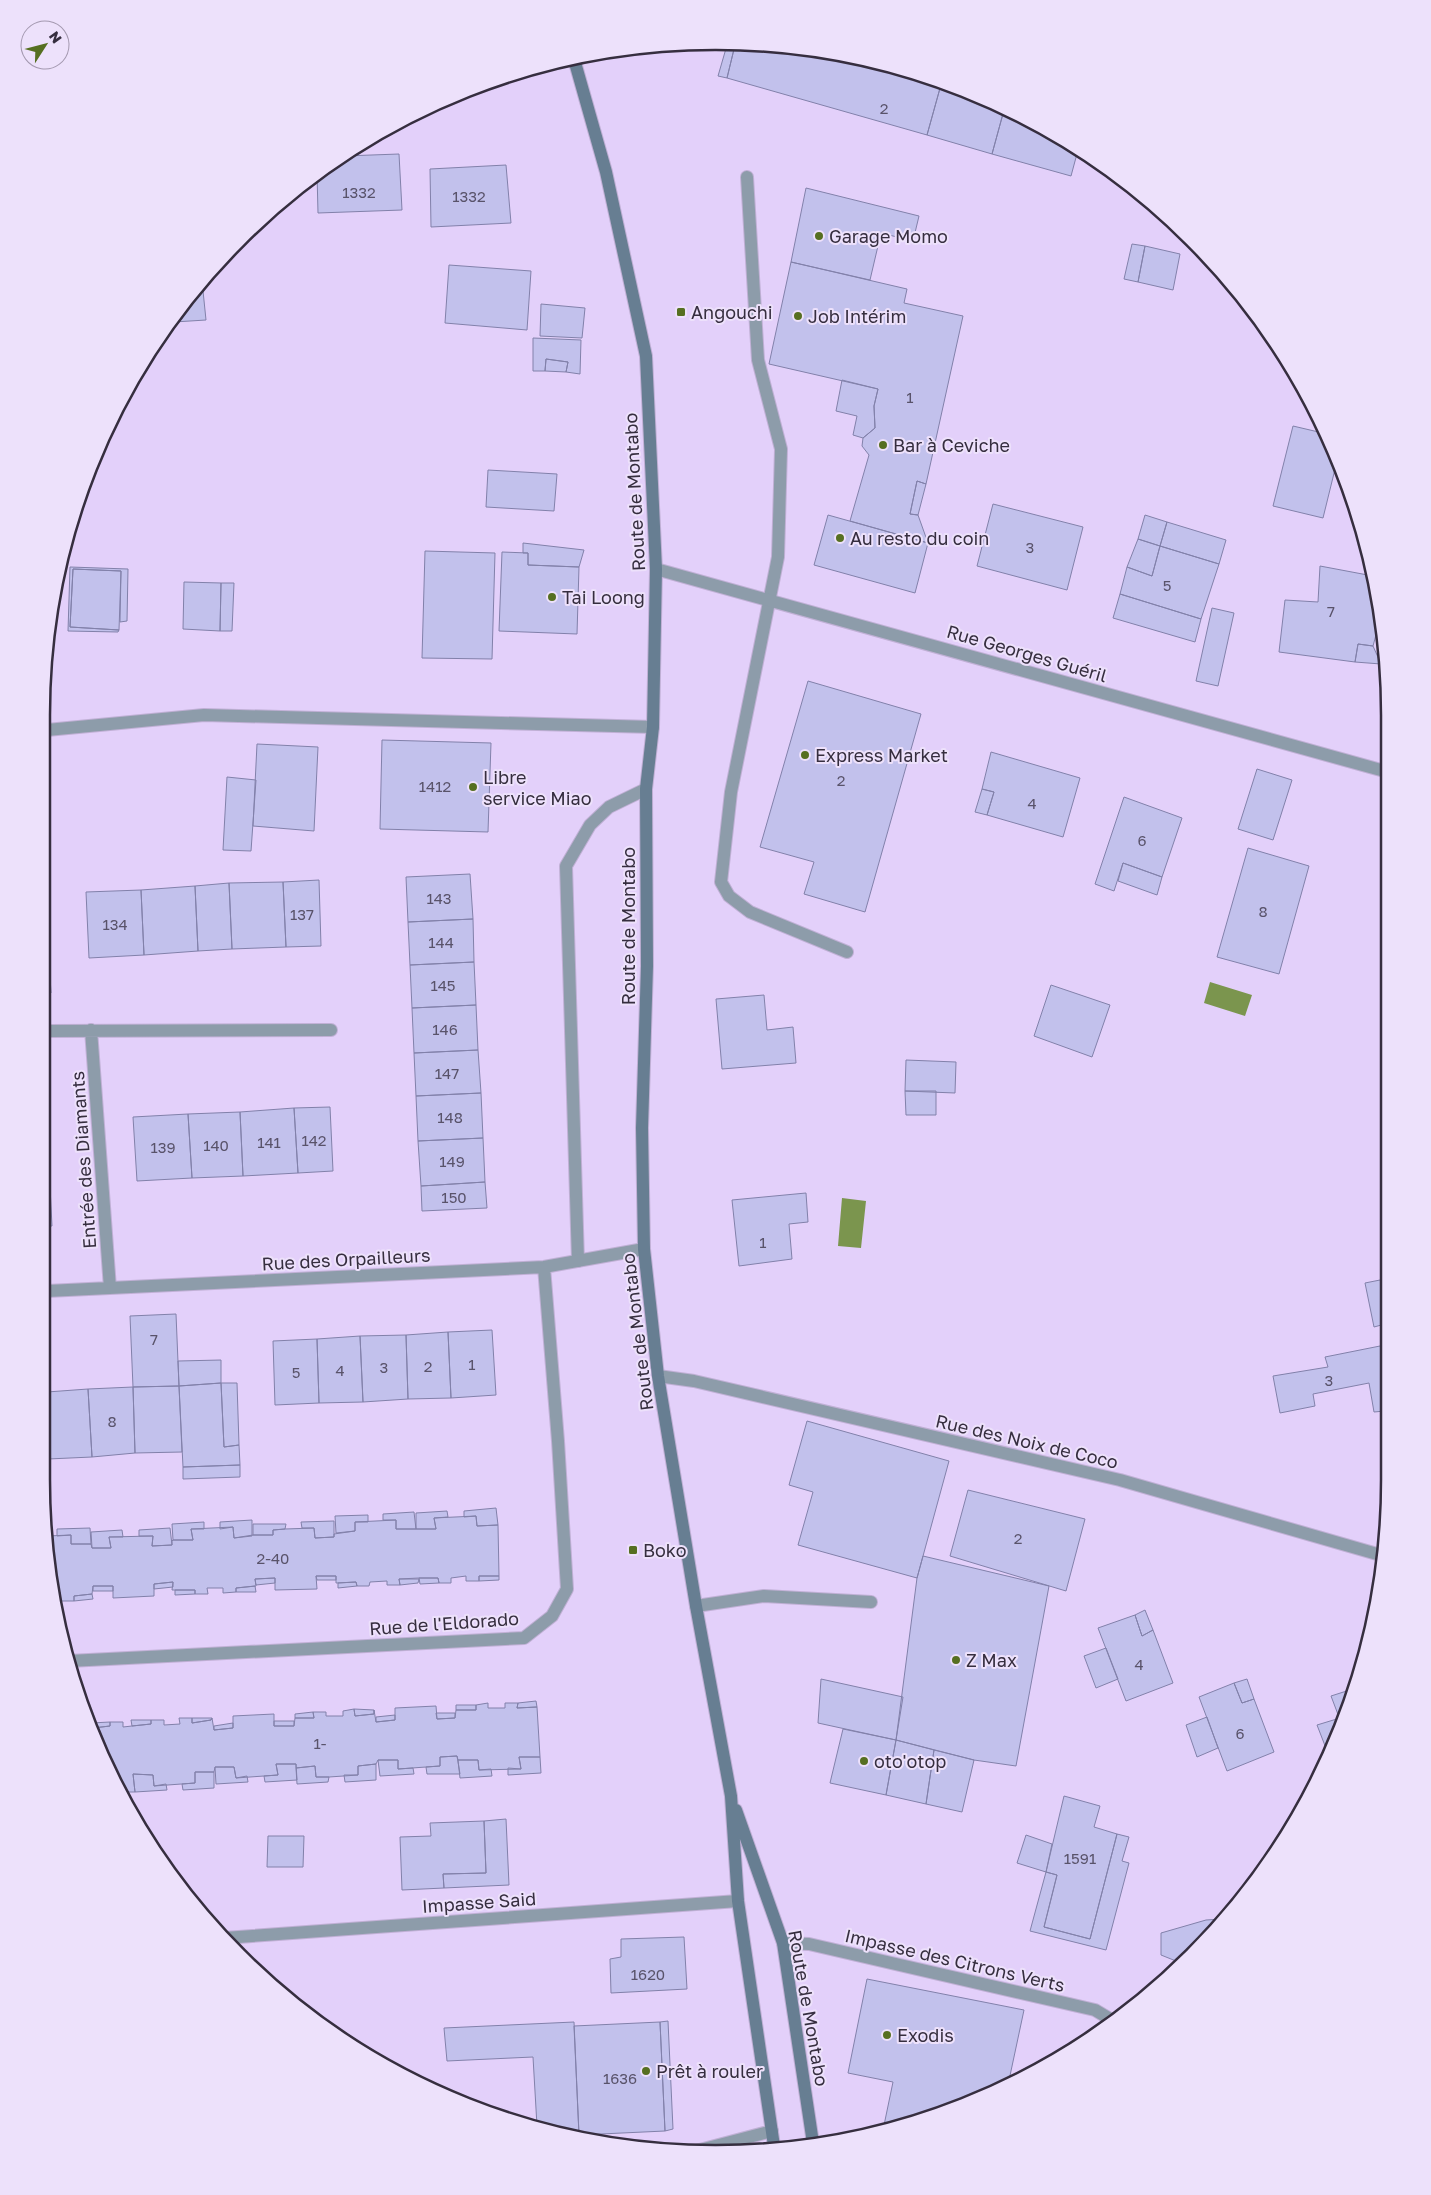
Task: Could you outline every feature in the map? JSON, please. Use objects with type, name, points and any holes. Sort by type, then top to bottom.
[{"type":"main road","name":"Route de Montabo","points":[[576,65],[606,172],[646,356],[656,569],[652,727],[646,789],[647,966],[642,1128],[644,1248],[658,1376],[696,1606],[731,1796],[738,1901],[774,2142]]},
{"type":"main road","name":"Route de Montabo","points":[[731,1796],[783,1943],[812,2137]]},
{"type":"street","points":[[747,178],[758,360],[781,449],[778,557],[731,792],[721,882],[729,896],[750,912],[847,952]]},
{"type":"street","name":"Rue Georges Guéril","points":[[656,569],[1381,770]]},
{"type":"street","points":[[50,730],[204,715],[652,727]]},
{"type":"street","points":[[578,1261],[566,866],[590,824],[609,807],[646,789]]},
{"type":"street","name":"Entrée des Diamants","points":[[91,1030],[110,1288]]},
{"type":"street","points":[[50,1031],[331,1030]]},
{"type":"street","name":"Rue des Orpailleurs","points":[[50,1291],[544,1267],[644,1248]]},
{"type":"street","name":"Rue de l'Eldorado","points":[[76,1661],[524,1638],[552,1616],[567,1589],[558,1441],[544,1267]]},
{"type":"street","name":"Rue des Noix de Coco","points":[[658,1376],[694,1381],[1120,1480],[1376,1554]]},
{"type":"street","points":[[696,1606],[764,1596],[872,1602]]},
{"type":"street","name":"Impasse Said","points":[[233,1937],[738,1901]]},
{"type":"street","name":"Impasse des Citrons Verts","points":[[783,1943],[809,1944],[1095,2010],[1107,2017]]},
{"type":"street","points":[[716,2145],[772,2131]]},
{"type":"shaded area","points":[[1210,982],[1252,995],[1245,1016],[1204,1003]]},
{"type":"shaded area","points":[[842,1198],[866,1201],[861,1248],[838,1246]]},
{"type":"building","points":[[725,50],[734,50],[727,78],[718,76]]},
{"type":"building","points":[[734,50],[759,51],[845,63],[888,73],[940,89],[927,135],[727,78]]},
{"type":"building","points":[[940,89],[1002,116],[992,154],[927,135]]},
{"type":"building","points":[[1002,116],[1048,139],[1076,157],[1071,176],[992,154]]},
{"type":"building","points":[[399,154],[402,210],[318,213],[317,183],[356,156]]},
{"type":"building","points":[[506,165],[511,223],[431,227],[430,169]]},
{"type":"building","points":[[806,188],[919,216],[913,241],[881,233],[870,280],[791,262]]},
{"type":"building","points":[[1132,244],[1145,246],[1138,282],[1124,279]]},
{"type":"building","points":[[1145,246],[1180,254],[1173,290],[1138,282]]},
{"type":"building","points":[[791,262],[907,289],[904,303],[963,316],[926,484],[917,481],[910,514],[918,515],[928,543],[850,521],[869,455],[862,446],[863,438],[875,428],[874,406],[878,389],[769,364]]},
{"type":"building","points":[[449,265],[531,271],[527,330],[445,323]]},
{"type":"building","points":[[203,292],[206,320],[180,322]]},
{"type":"building","points":[[541,304],[585,308],[582,338],[540,336]]},
{"type":"building","points":[[533,338],[581,340],[580,374],[566,372],[568,362],[546,359],[545,371],[533,371]]},
{"type":"building","points":[[546,359],[568,362],[566,372],[545,371]]},
{"type":"building","points":[[842,380],[878,389],[874,406],[875,428],[863,438],[853,435],[857,416],[836,411]]},
{"type":"building","points":[[1293,426],[1317,432],[1334,472],[1323,518],[1273,506]]},
{"type":"building","points":[[488,470],[557,474],[554,511],[486,507]]},
{"type":"building","points":[[917,481],[926,484],[918,515],[910,514]]},
{"type":"building","points":[[993,504],[1083,527],[1067,590],[977,566]]},
{"type":"building","points":[[828,515],[928,543],[915,593],[814,565]]},
{"type":"building","points":[[1145,515],[1167,522],[1160,546],[1138,539]]},
{"type":"building","points":[[1167,522],[1226,540],[1219,564],[1160,546]]},
{"type":"building","points":[[1138,539],[1160,546],[1152,576],[1127,567]]},
{"type":"building","points":[[523,543],[584,550],[579,567],[528,565],[528,553],[523,553]]},
{"type":"building","points":[[1160,546],[1219,564],[1201,619],[1120,594],[1127,567],[1152,576]]},
{"type":"building","points":[[425,551],[495,553],[492,659],[422,658]]},
{"type":"building","points":[[502,552],[528,553],[528,565],[579,567],[577,634],[499,631]]},
{"type":"building","points":[[1320,566],[1365,575],[1376,636],[1373,646],[1358,644],[1355,662],[1279,652],[1285,600],[1318,602]]},
{"type":"building","points":[[70,567],[128,569],[127,621],[120,622],[121,571],[73,569],[70,627],[119,630],[118,632],[68,631]]},
{"type":"building","points":[[73,569],[121,571],[119,630],[70,627]]},
{"type":"building","points":[[184,582],[221,583],[220,631],[183,629]]},
{"type":"building","points":[[221,583],[234,583],[232,631],[220,631]]},
{"type":"building","points":[[1120,594],[1201,619],[1195,642],[1113,618]]},
{"type":"building","points":[[1212,608],[1234,613],[1218,686],[1196,681]]},
{"type":"building","points":[[1358,644],[1373,646],[1379,664],[1355,662]]},
{"type":"building","points":[[808,681],[921,714],[865,912],[804,894],[814,862],[760,847]]},
{"type":"building","points":[[382,740],[491,743],[488,832],[380,829]]},
{"type":"building","points":[[257,744],[318,747],[314,831],[253,826]]},
{"type":"building","points":[[991,752],[1080,778],[1063,837],[987,815],[994,792],[982,789]]},
{"type":"building","points":[[1257,769],[1292,780],[1273,840],[1238,829]]},
{"type":"building","points":[[227,777],[256,780],[251,851],[223,850]]},
{"type":"building","points":[[982,789],[994,792],[987,815],[975,812]]},
{"type":"building","points":[[1124,797],[1182,818],[1162,877],[1123,863],[1114,891],[1095,884]]},
{"type":"building","points":[[1248,848],[1309,866],[1279,974],[1217,957]]},
{"type":"building","points":[[1123,863],[1162,877],[1157,895],[1118,881]]},
{"type":"building","points":[[470,874],[473,919],[408,922],[406,877]]},
{"type":"building","points":[[319,880],[321,946],[286,947],[283,882]]},
{"type":"building","points":[[283,882],[286,947],[232,949],[229,883]]},
{"type":"building","points":[[229,883],[232,949],[198,951],[195,886]]},
{"type":"building","points":[[195,886],[198,951],[144,955],[141,890]]},
{"type":"building","points":[[141,890],[144,955],[89,958],[86,892]]},
{"type":"building","points":[[473,919],[474,962],[410,965],[408,922]]},
{"type":"building","points":[[474,962],[476,1005],[412,1008],[410,965]]},
{"type":"building","points":[[1051,985],[1110,1005],[1092,1057],[1034,1036]]},
{"type":"building","points":[[764,995],[767,1030],[793,1027],[796,1063],[722,1069],[716,999]]},
{"type":"building","points":[[476,1005],[478,1050],[414,1053],[412,1008]]},
{"type":"building","points":[[478,1050],[481,1093],[416,1096],[414,1053]]},
{"type":"building","points":[[906,1060],[956,1062],[955,1093],[905,1091]]},
{"type":"building","points":[[905,1091],[936,1091],[936,1115],[906,1115]]},
{"type":"building","points":[[481,1093],[483,1138],[418,1141],[416,1096]]},
{"type":"building","points":[[330,1107],[333,1171],[298,1173],[294,1108]]},
{"type":"building","points":[[294,1108],[298,1173],[243,1176],[240,1112]]},
{"type":"building","points":[[240,1112],[243,1176],[192,1178],[188,1114]]},
{"type":"building","points":[[188,1114],[192,1178],[137,1181],[133,1117]]},
{"type":"building","points":[[483,1138],[485,1182],[421,1186],[418,1141]]},
{"type":"building","points":[[485,1182],[487,1208],[422,1211],[421,1186]]},
{"type":"building","points":[[50,1187],[52,1226],[50,1226]]},
{"type":"building","points":[[806,1193],[808,1222],[789,1224],[792,1259],[739,1266],[732,1200]]},
{"type":"building","points":[[1381,1280],[1381,1325],[1374,1327],[1365,1283]]},
{"type":"building","points":[[176,1314],[179,1386],[133,1387],[130,1316]]},
{"type":"building","points":[[492,1330],[496,1395],[451,1398],[448,1332]]},
{"type":"building","points":[[448,1332],[451,1398],[408,1399],[406,1335]]},
{"type":"building","points":[[406,1335],[408,1399],[363,1402],[360,1336]]},
{"type":"building","points":[[360,1336],[363,1402],[319,1403],[317,1339]]},
{"type":"building","points":[[317,1339],[319,1403],[275,1405],[273,1341]]},
{"type":"building","points":[[1381,1346],[1381,1411],[1374,1412],[1369,1383],[1313,1394],[1315,1406],[1280,1413],[1273,1376],[1328,1367],[1325,1357]]},
{"type":"building","points":[[221,1360],[221,1383],[179,1386],[178,1361]]},
{"type":"building","points":[[221,1383],[237,1383],[239,1445],[224,1447]]},
{"type":"building","points":[[221,1383],[224,1447],[239,1445],[240,1465],[183,1467],[179,1386]]},
{"type":"building","points":[[179,1386],[182,1452],[135,1453],[133,1387]]},
{"type":"building","points":[[133,1387],[135,1453],[92,1457],[88,1389]]},
{"type":"building","points":[[88,1389],[92,1457],[50,1459],[50,1392]]},
{"type":"building","points":[[807,1421],[949,1461],[917,1578],[798,1545],[813,1492],[789,1485]]},
{"type":"building","points":[[240,1465],[240,1477],[183,1479],[183,1467]]},
{"type":"building","points":[[968,1490],[1085,1519],[1066,1591],[950,1556]]},
{"type":"building","points":[[496,1508],[498,1525],[477,1526],[476,1516],[464,1517],[464,1511]]},
{"type":"building","points":[[447,1511],[448,1517],[434,1518],[436,1529],[416,1529],[416,1513]]},
{"type":"building","points":[[414,1512],[416,1529],[396,1529],[396,1520],[383,1520],[383,1514]]},
{"type":"building","points":[[368,1515],[368,1522],[355,1522],[355,1531],[336,1533],[335,1516]]},
{"type":"building","points":[[476,1516],[477,1526],[498,1525],[499,1576],[479,1576],[479,1581],[466,1581],[466,1576],[451,1578],[451,1583],[439,1583],[438,1578],[399,1579],[400,1585],[387,1585],[387,1581],[370,1582],[369,1586],[357,1586],[356,1582],[336,1583],[336,1576],[316,1576],[317,1589],[275,1590],[275,1578],[255,1579],[256,1586],[236,1588],[236,1592],[223,1593],[223,1588],[207,1588],[208,1594],[195,1594],[195,1590],[172,1590],[173,1582],[154,1584],[154,1596],[113,1598],[113,1586],[93,1586],[92,1594],[74,1596],[74,1601],[62,1601],[52,1536],[71,1535],[71,1544],[91,1544],[92,1548],[111,1548],[109,1537],[153,1536],[152,1546],[172,1545],[173,1540],[193,1540],[191,1529],[233,1527],[234,1538],[253,1535],[273,1535],[273,1530],[314,1528],[315,1538],[334,1537],[334,1534],[355,1531],[355,1522],[396,1520],[396,1529],[436,1529],[434,1518]]},
{"type":"building","points":[[252,1520],[252,1536],[234,1538],[233,1527],[220,1529],[220,1522]]},
{"type":"building","points":[[334,1521],[334,1537],[315,1538],[314,1528],[302,1528],[301,1522]]},
{"type":"building","points":[[204,1522],[204,1529],[191,1529],[193,1540],[173,1540],[172,1524]]},
{"type":"building","points":[[253,1524],[286,1524],[285,1529],[273,1530],[273,1535],[253,1535]]},
{"type":"building","points":[[90,1528],[91,1544],[71,1544],[71,1535],[57,1536],[57,1529]]},
{"type":"building","points":[[170,1528],[172,1545],[152,1546],[153,1536],[139,1536],[139,1530]]},
{"type":"building","points":[[122,1530],[123,1537],[109,1537],[111,1548],[92,1548],[91,1532]]},
{"type":"building","points":[[923,1556],[1049,1586],[1016,1766],[974,1760],[896,1740],[917,1578]]},
{"type":"building","points":[[316,1576],[336,1576],[336,1580],[317,1580]]},
{"type":"building","points":[[479,1576],[499,1576],[499,1580],[479,1581]]},
{"type":"building","points":[[275,1578],[275,1583],[256,1585],[255,1579]]},
{"type":"building","points":[[419,1578],[438,1578],[439,1583],[420,1584]]},
{"type":"building","points":[[399,1579],[419,1579],[418,1583],[400,1585]]},
{"type":"building","points":[[173,1582],[173,1587],[154,1589],[154,1584]]},
{"type":"building","points":[[356,1582],[357,1586],[338,1588],[338,1583]]},
{"type":"building","points":[[93,1586],[113,1586],[113,1591],[93,1591]]},
{"type":"building","points":[[255,1586],[256,1592],[236,1592],[236,1588]]},
{"type":"building","points":[[175,1590],[195,1590],[195,1594],[175,1595]]},
{"type":"building","points":[[92,1594],[93,1599],[74,1601],[74,1596]]},
{"type":"building","points":[[1145,1610],[1153,1630],[1142,1636],[1135,1615]]},
{"type":"building","points":[[1135,1615],[1142,1636],[1153,1630],[1173,1683],[1126,1701],[1098,1628]]},
{"type":"building","points":[[1106,1648],[1118,1679],[1096,1688],[1084,1656]]},
{"type":"building","points":[[821,1679],[903,1697],[896,1740],[818,1723]]},
{"type":"building","points":[[1247,1679],[1254,1699],[1242,1703],[1234,1683]]},
{"type":"building","points":[[1234,1683],[1242,1703],[1254,1699],[1274,1752],[1227,1771],[1199,1697]]},
{"type":"building","points":[[1347,1691],[1338,1714],[1331,1696]]},
{"type":"building","points":[[536,1701],[537,1707],[517,1708],[518,1703]]},
{"type":"building","points":[[488,1703],[488,1708],[505,1708],[505,1703],[518,1703],[517,1708],[537,1707],[540,1757],[519,1757],[521,1769],[479,1770],[478,1760],[458,1760],[457,1756],[440,1757],[440,1766],[398,1769],[398,1760],[378,1760],[376,1764],[358,1766],[358,1775],[329,1777],[316,1777],[315,1766],[296,1768],[296,1764],[276,1764],[278,1775],[236,1778],[234,1767],[215,1767],[214,1772],[195,1772],[195,1783],[154,1786],[153,1775],[133,1774],[135,1792],[128,1792],[98,1727],[110,1726],[110,1722],[123,1722],[123,1727],[151,1724],[151,1720],[164,1720],[164,1725],[180,1724],[179,1718],[192,1718],[192,1723],[211,1720],[212,1718],[214,1730],[233,1728],[233,1716],[274,1714],[274,1726],[294,1726],[295,1718],[314,1718],[313,1712],[326,1712],[326,1716],[343,1716],[343,1711],[354,1709],[355,1716],[374,1714],[374,1710],[376,1722],[395,1720],[395,1708],[436,1706],[437,1719],[455,1718],[456,1710],[476,1710],[476,1705]]},
{"type":"building","points":[[456,1705],[476,1705],[476,1710],[456,1710]]},
{"type":"building","points":[[354,1709],[374,1710],[374,1714],[355,1716]]},
{"type":"building","points":[[313,1712],[314,1718],[295,1718],[295,1714]]},
{"type":"building","points":[[436,1713],[455,1713],[455,1718],[437,1719]]},
{"type":"building","points":[[395,1715],[395,1720],[376,1722],[376,1717]]},
{"type":"building","points":[[1207,1717],[1218,1748],[1197,1757],[1186,1725]]},
{"type":"building","points":[[192,1718],[212,1718],[211,1720],[192,1723]]},
{"type":"building","points":[[1336,1719],[1325,1745],[1317,1725]]},
{"type":"building","points":[[131,1720],[151,1720],[151,1724],[132,1726]]},
{"type":"building","points":[[274,1721],[294,1721],[294,1726],[274,1726]]},
{"type":"building","points":[[110,1722],[110,1726],[98,1727],[97,1723]]},
{"type":"building","points":[[233,1723],[233,1728],[214,1730],[214,1726]]},
{"type":"building","name":"oto'otop","points":[[843,1729],[896,1740],[886,1795],[830,1783]]},
{"type":"building","points":[[896,1740],[934,1750],[926,1804],[886,1795]]},
{"type":"building","points":[[934,1750],[974,1760],[962,1812],[926,1804]]},
{"type":"building","points":[[457,1756],[460,1774],[427,1774],[426,1767],[440,1766],[440,1757]]},
{"type":"building","points":[[519,1757],[540,1757],[541,1773],[508,1775],[508,1768],[521,1769]]},
{"type":"building","points":[[378,1760],[398,1760],[398,1769],[413,1768],[414,1774],[380,1776]]},
{"type":"building","points":[[458,1760],[478,1760],[479,1770],[491,1769],[492,1776],[460,1778]]},
{"type":"building","points":[[276,1764],[296,1764],[297,1780],[265,1782],[264,1776],[278,1775]]},
{"type":"building","points":[[376,1764],[376,1780],[345,1782],[344,1775],[358,1775],[358,1766]]},
{"type":"building","points":[[315,1766],[316,1777],[329,1777],[328,1782],[297,1784],[296,1768]]},
{"type":"building","points":[[215,1767],[234,1767],[236,1778],[247,1776],[248,1782],[216,1784]]},
{"type":"building","points":[[195,1772],[214,1772],[214,1788],[183,1790],[182,1784],[195,1783]]},
{"type":"building","points":[[133,1774],[153,1775],[154,1786],[166,1784],[167,1790],[135,1792]]},
{"type":"building","points":[[1064,1796],[1100,1806],[1094,1827],[1117,1834],[1090,1939],[1044,1927],[1057,1875],[1046,1872]]},
{"type":"building","points":[[506,1819],[509,1885],[444,1888],[443,1874],[486,1873],[484,1821]]},
{"type":"building","points":[[484,1821],[486,1873],[443,1874],[444,1888],[402,1890],[400,1837],[431,1836],[430,1823]]},
{"type":"building","points":[[1117,1834],[1129,1837],[1122,1861],[1129,1863],[1106,1950],[1030,1931],[1046,1872],[1057,1875],[1044,1927],[1090,1939]]},
{"type":"building","points":[[1026,1835],[1052,1844],[1046,1872],[1017,1863]]},
{"type":"building","points":[[268,1836],[304,1836],[303,1867],[267,1867]]},
{"type":"building","points":[[1215,1919],[1175,1961],[1161,1955],[1161,1933],[1206,1920]]},
{"type":"building","points":[[684,1937],[687,1989],[611,1993],[610,1959],[621,1957],[621,1939]]},
{"type":"building","points":[[867,1979],[1024,2010],[1010,2076],[929,2110],[884,2123],[893,2082],[848,2073]]},
{"type":"building","points":[[668,2021],[673,2129],[665,2131],[660,2022]]},
{"type":"building","points":[[574,2022],[579,2130],[537,2120],[533,2057],[447,2061],[444,2028]]},
{"type":"building","points":[[660,2022],[665,2131],[599,2134],[579,2130],[574,2026]]},
{"type":"place","name":"Garage Momo","points":[[819,236]]},
{"type":"place","name":"Angouchi","points":[[681,312]]},
{"type":"place","name":"Job Intérim","points":[[798,316]]},
{"type":"place","name":"Bar à Ceviche","points":[[883,445]]},
{"type":"place","name":"Au resto du coin","points":[[840,538]]},
{"type":"place","name":"Tai Loong","points":[[552,597]]},
{"type":"place","name":"Express Market","points":[[805,755]]},
{"type":"place","name":"Libre service Miao","points":[[473,787]]},
{"type":"place","name":"Boko","points":[[633,1550]]},
{"type":"place","name":"Z Max","points":[[956,1660]]},
{"type":"place","name":"oto'otop","points":[[864,1761]]},
{"type":"place","name":"Exodis","points":[[887,2035]]},
{"type":"place","name":"Prêt à rouler","points":[[646,2071]]}]
